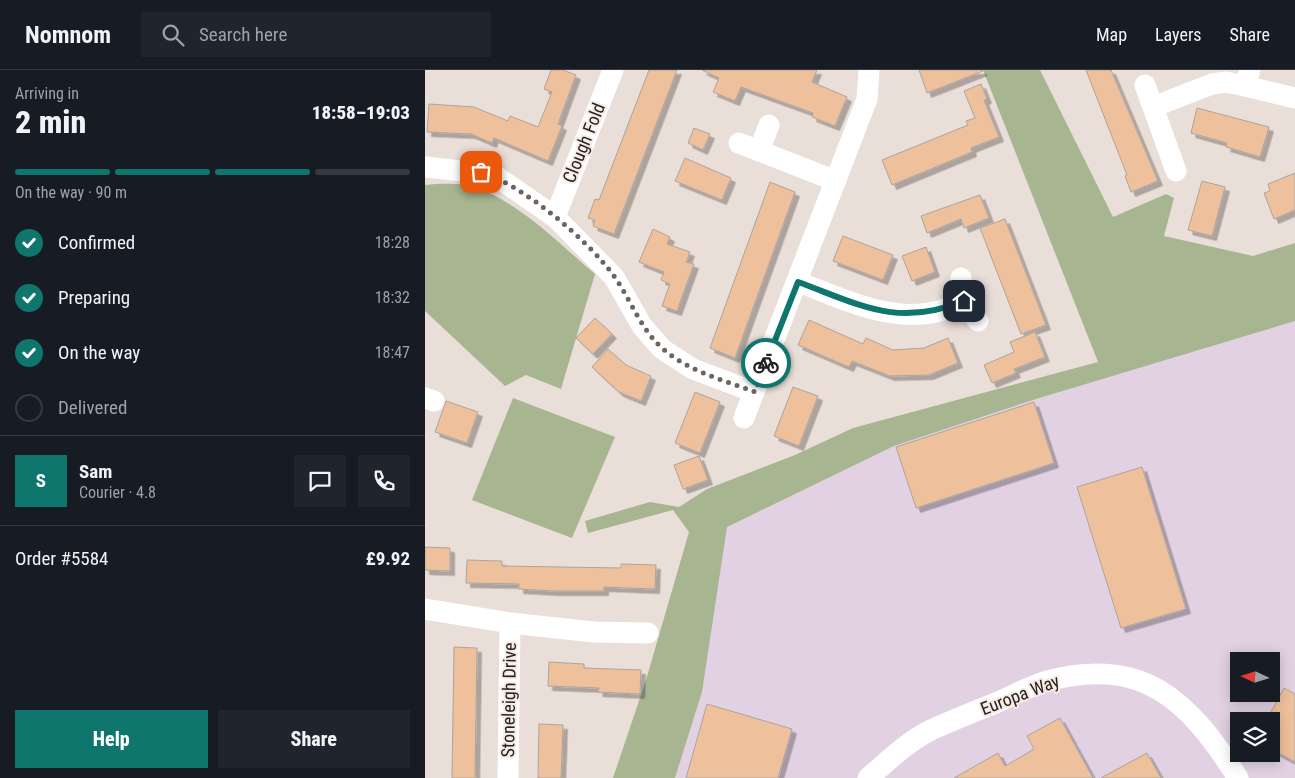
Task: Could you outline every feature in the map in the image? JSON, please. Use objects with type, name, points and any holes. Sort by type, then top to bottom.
[{"type":"street","name":"Clough Fold","points":[[555,217],[613,70]]},
{"type":"street","points":[[744,418],[867,99],[869,70]]},
{"type":"street","points":[[1153,107],[1213,84],[1248,78],[1295,98]]},
{"type":"street","points":[[1145,85],[1176,171]]},
{"type":"street","points":[[759,151],[769,125]]},
{"type":"street","points":[[739,143],[836,181]]},
{"type":"street","points":[[425,167],[481,172],[497,177],[555,217],[614,277],[642,326],[663,349],[693,369],[755,392]]},
{"type":"street","points":[[961,278],[964,301],[978,321]]},
{"type":"street","points":[[798,282],[877,310],[895,314],[918,314],[939,311],[964,301]]},
{"type":"street","name":"Stoneleigh Drive","points":[[425,609],[510,623],[594,632],[648,633]]},
{"type":"street","name":"Stoneleigh Drive","points":[[508,778],[510,623]]},
{"type":"street","name":"Europa Way","points":[[868,778],[900,750],[930,731],[1045,682],[1075,675],[1103,673],[1135,679],[1171,697],[1201,724],[1238,778]]},
{"type":"shaded area","points":[[1295,321],[1295,778],[675,778],[702,692],[726,527],[894,446],[1036,399]]},
{"type":"green space","points":[[983,70],[1040,70],[1113,217],[1166,194],[1174,198],[1164,236],[1253,256],[1295,243],[1295,321],[1036,399],[894,446],[727,527],[702,692],[675,778],[613,778],[646,680],[689,532],[673,510],[588,533],[585,521],[650,502],[679,507],[707,489],[795,455],[853,428],[1098,362]]},
{"type":"green space","points":[[425,185],[463,185],[481,190],[498,198],[516,208],[533,221],[595,274],[561,389],[526,375],[505,386],[425,311]]},
{"type":"green space","points":[[513,398],[615,437],[572,538],[472,500]]},
{"type":"building","points":[[551,70],[563,70],[576,75],[558,124],[562,126],[548,161],[494,138],[492,143],[471,134],[427,132],[429,104],[474,107],[508,121],[510,116],[538,127],[552,92],[544,89]]},
{"type":"building","points":[[649,70],[677,70],[614,234],[593,226],[595,220],[588,218],[595,199],[599,200]]},
{"type":"building","points":[[702,70],[817,70],[812,82],[847,97],[835,126],[812,117],[813,113],[741,87],[735,101],[713,92],[719,78]]},
{"type":"building","points":[[919,70],[982,70],[983,71],[927,93]]},
{"type":"building","points":[[1086,70],[1111,70],[1158,181],[1131,192],[1125,176],[1127,175]]},
{"type":"building","points":[[981,84],[987,99],[984,100],[999,137],[971,148],[972,152],[892,185],[882,160],[968,125],[966,121],[975,118],[964,91]]},
{"type":"building","points":[[1197,108],[1269,127],[1260,157],[1226,147],[1227,143],[1191,133]]},
{"type":"building","points":[[694,128],[710,134],[703,150],[688,143]]},
{"type":"building","points":[[685,158],[731,178],[722,200],[675,181]]},
{"type":"building","points":[[1295,173],[1295,210],[1274,219],[1264,193],[1270,191],[1268,184]]},
{"type":"building","points":[[1202,181],[1225,187],[1212,236],[1188,230]]},
{"type":"building","points":[[770,182],[795,192],[735,358],[710,348]]},
{"type":"building","points":[[980,195],[989,218],[964,228],[961,219],[927,233],[921,216]]},
{"type":"building","points":[[1005,219],[1046,325],[1021,334],[980,228]]},
{"type":"building","points":[[653,229],[670,237],[667,244],[690,252],[686,262],[694,264],[677,311],[662,306],[670,284],[661,280],[664,272],[639,262]]},
{"type":"building","points":[[843,236],[893,255],[883,280],[833,261]]},
{"type":"building","points":[[926,247],[935,272],[912,281],[902,256]]},
{"type":"building","points":[[595,318],[612,334],[593,354],[576,338]]},
{"type":"building","points":[[809,320],[863,344],[866,338],[893,350],[924,348],[948,338],[958,363],[929,375],[890,376],[852,361],[849,367],[798,345]]},
{"type":"building","points":[[1035,332],[1045,357],[1014,369],[1016,373],[992,383],[984,365],[1014,352],[1010,342]]},
{"type":"building","points":[[608,349],[626,365],[651,376],[641,401],[619,392],[592,367]]},
{"type":"building","points":[[793,387],[818,396],[799,446],[774,436]]},
{"type":"building","points":[[695,392],[720,402],[700,453],[675,443]]},
{"type":"building","points":[[446,401],[478,412],[467,443],[435,432]]},
{"type":"building","points":[[1034,402],[1054,463],[916,508],[896,447]]},
{"type":"building","points":[[699,456],[708,480],[683,489],[674,465]]},
{"type":"building","points":[[1142,467],[1186,609],[1121,628],[1077,487]]},
{"type":"building","points":[[425,547],[450,548],[450,571],[425,570]]},
{"type":"building","points":[[467,560],[502,561],[502,566],[621,568],[621,564],[656,565],[655,589],[604,587],[604,591],[554,591],[519,589],[519,584],[466,583]]},
{"type":"building","points":[[454,647],[477,648],[475,778],[452,778]]},
{"type":"building","points":[[549,662],[584,664],[584,668],[641,670],[640,694],[598,692],[599,688],[548,686]]},
{"type":"building","points":[[1284,688],[1295,694],[1295,762],[1280,754],[1280,712],[1271,712],[1276,702],[1280,702],[1280,695]]},
{"type":"building","points":[[707,704],[792,729],[778,778],[686,778]]},
{"type":"building","points":[[1060,718],[1093,778],[954,778],[998,753],[1005,766],[1034,749],[1027,736]]},
{"type":"building","points":[[539,724],[563,725],[561,778],[538,778]]},
{"type":"building","points":[[1147,753],[1161,778],[1101,778]]},
{"type":"way so far","points":[[481,172],[497,177],[555,217],[600,260],[614,277],[642,326],[663,349],[693,369],[755,392],[766,363]]},
{"type":"route","points":[[766,363],[798,282],[877,310],[895,314],[918,314],[939,311],[964,301]]}]
